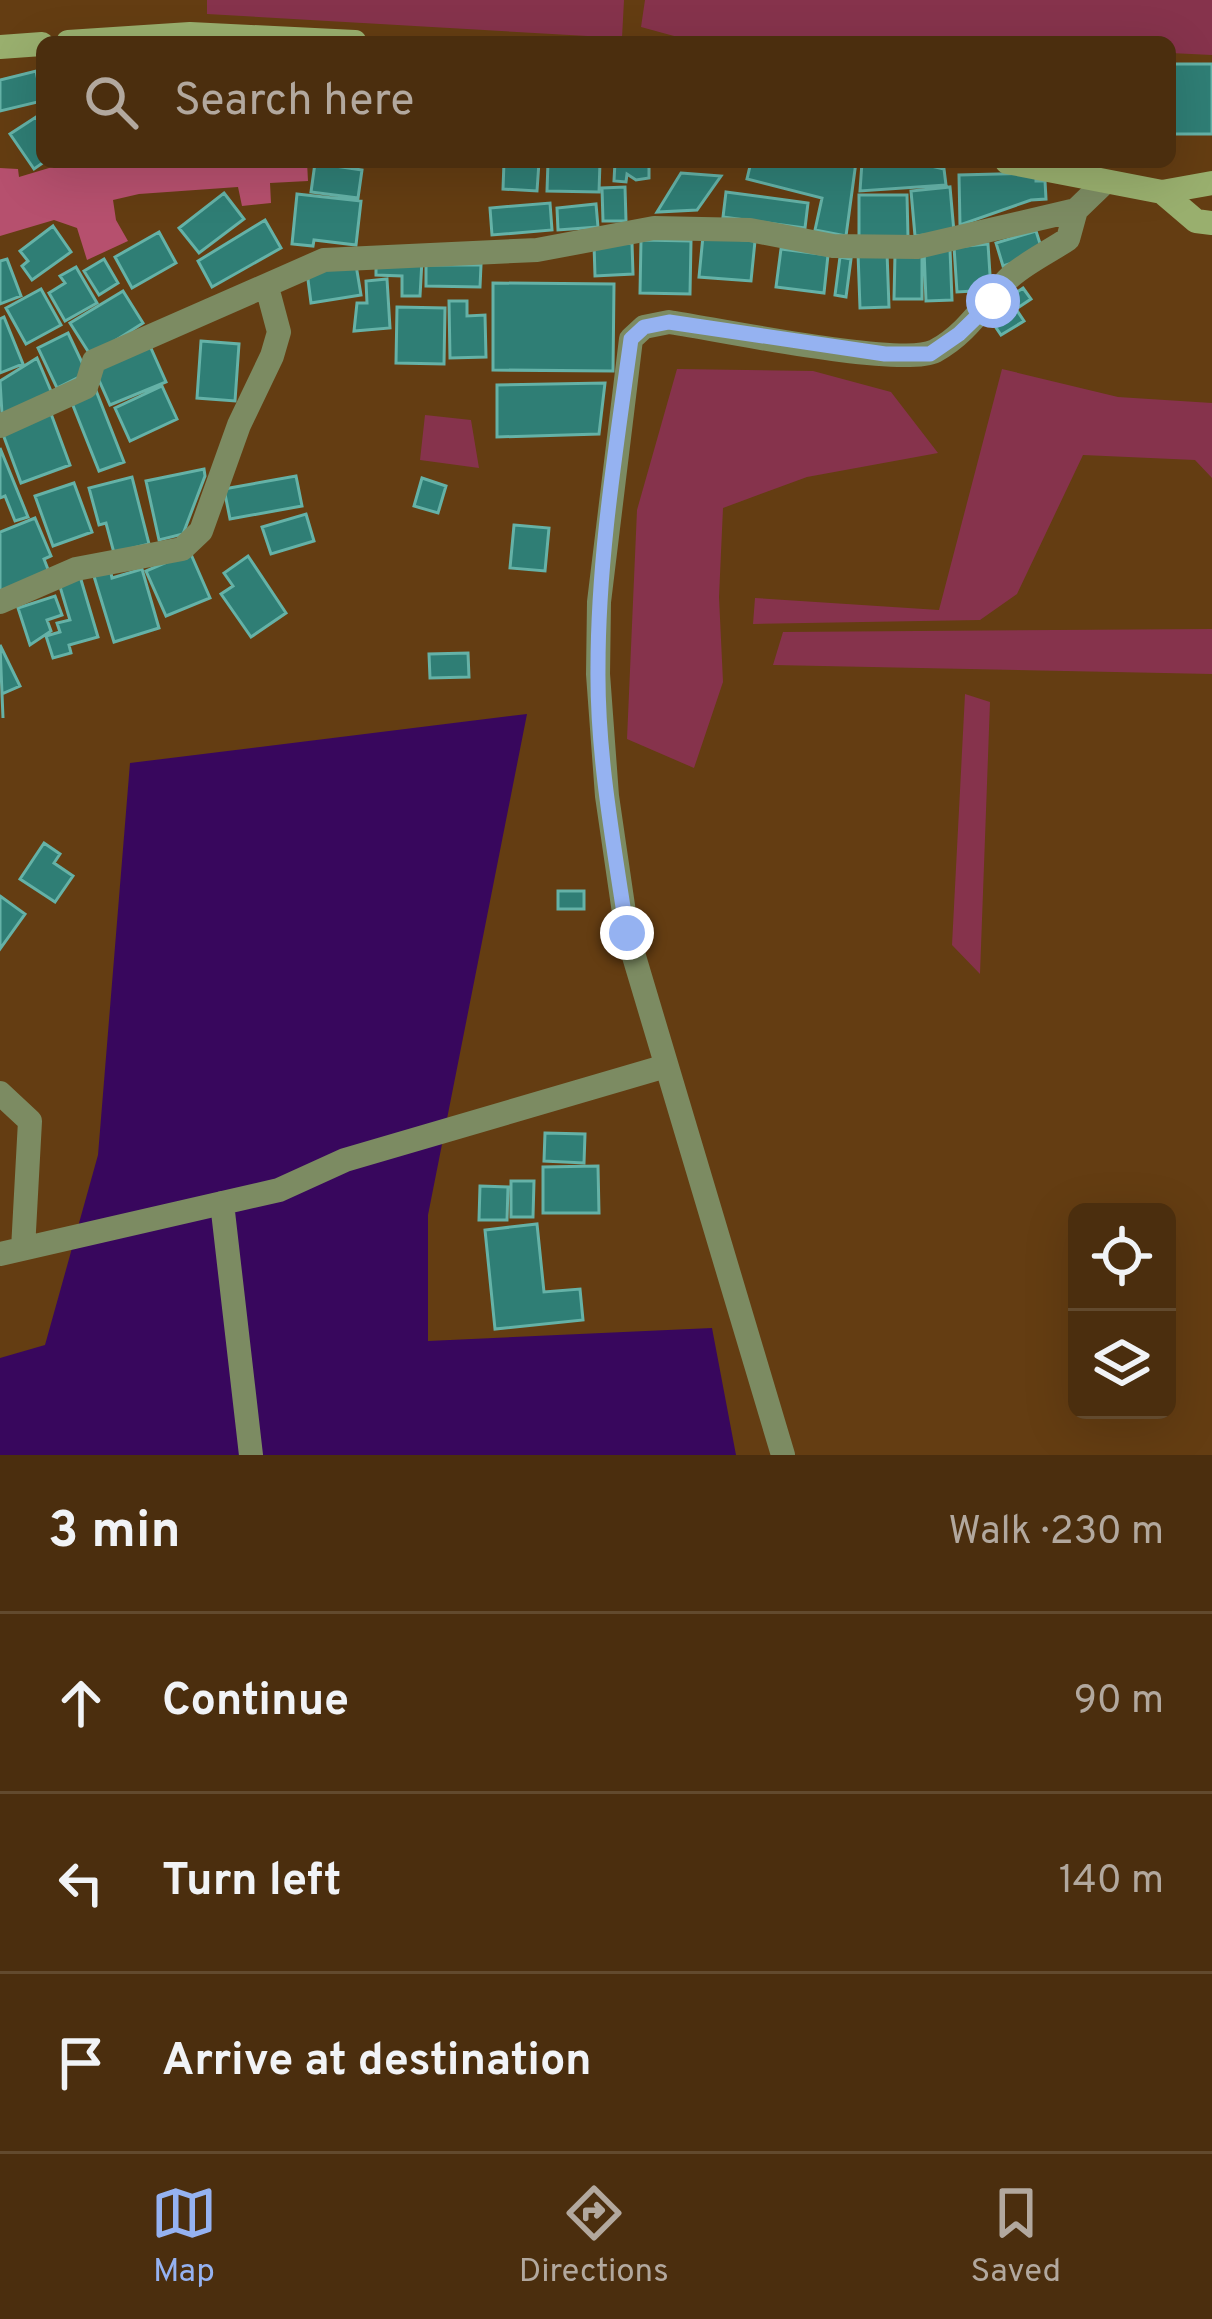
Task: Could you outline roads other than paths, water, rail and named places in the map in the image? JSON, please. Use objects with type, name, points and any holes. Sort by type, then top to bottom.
[{"type":"main road","points":[[160,36],[231,36]]},
{"type":"main road","points":[[0,46],[36,44]]},
{"type":"main road","points":[[1034,168],[1162,193],[1212,183]]},
{"type":"main road","points":[[1162,193],[1196,221],[1212,223]]},
{"type":"street","points":[[783,1455],[627,933],[607,796],[598,674],[599,602],[631,339],[644,327],[669,322],[885,354],[930,354],[993,301],[1007,279],[1068,239],[1076,210],[1104,183]]},
{"type":"street","points":[[0,426],[86,387],[94,361],[325,260],[537,250],[654,228],[750,230],[833,246],[917,247],[1076,210]]},
{"type":"street","points":[[0,602],[76,569],[182,549],[201,531],[279,332],[267,287]]},
{"type":"street","points":[[0,1093],[30,1121],[11,1251],[279,1190],[345,1160],[666,1066]]},
{"type":"street","points":[[222,1203],[251,1455]]}]
